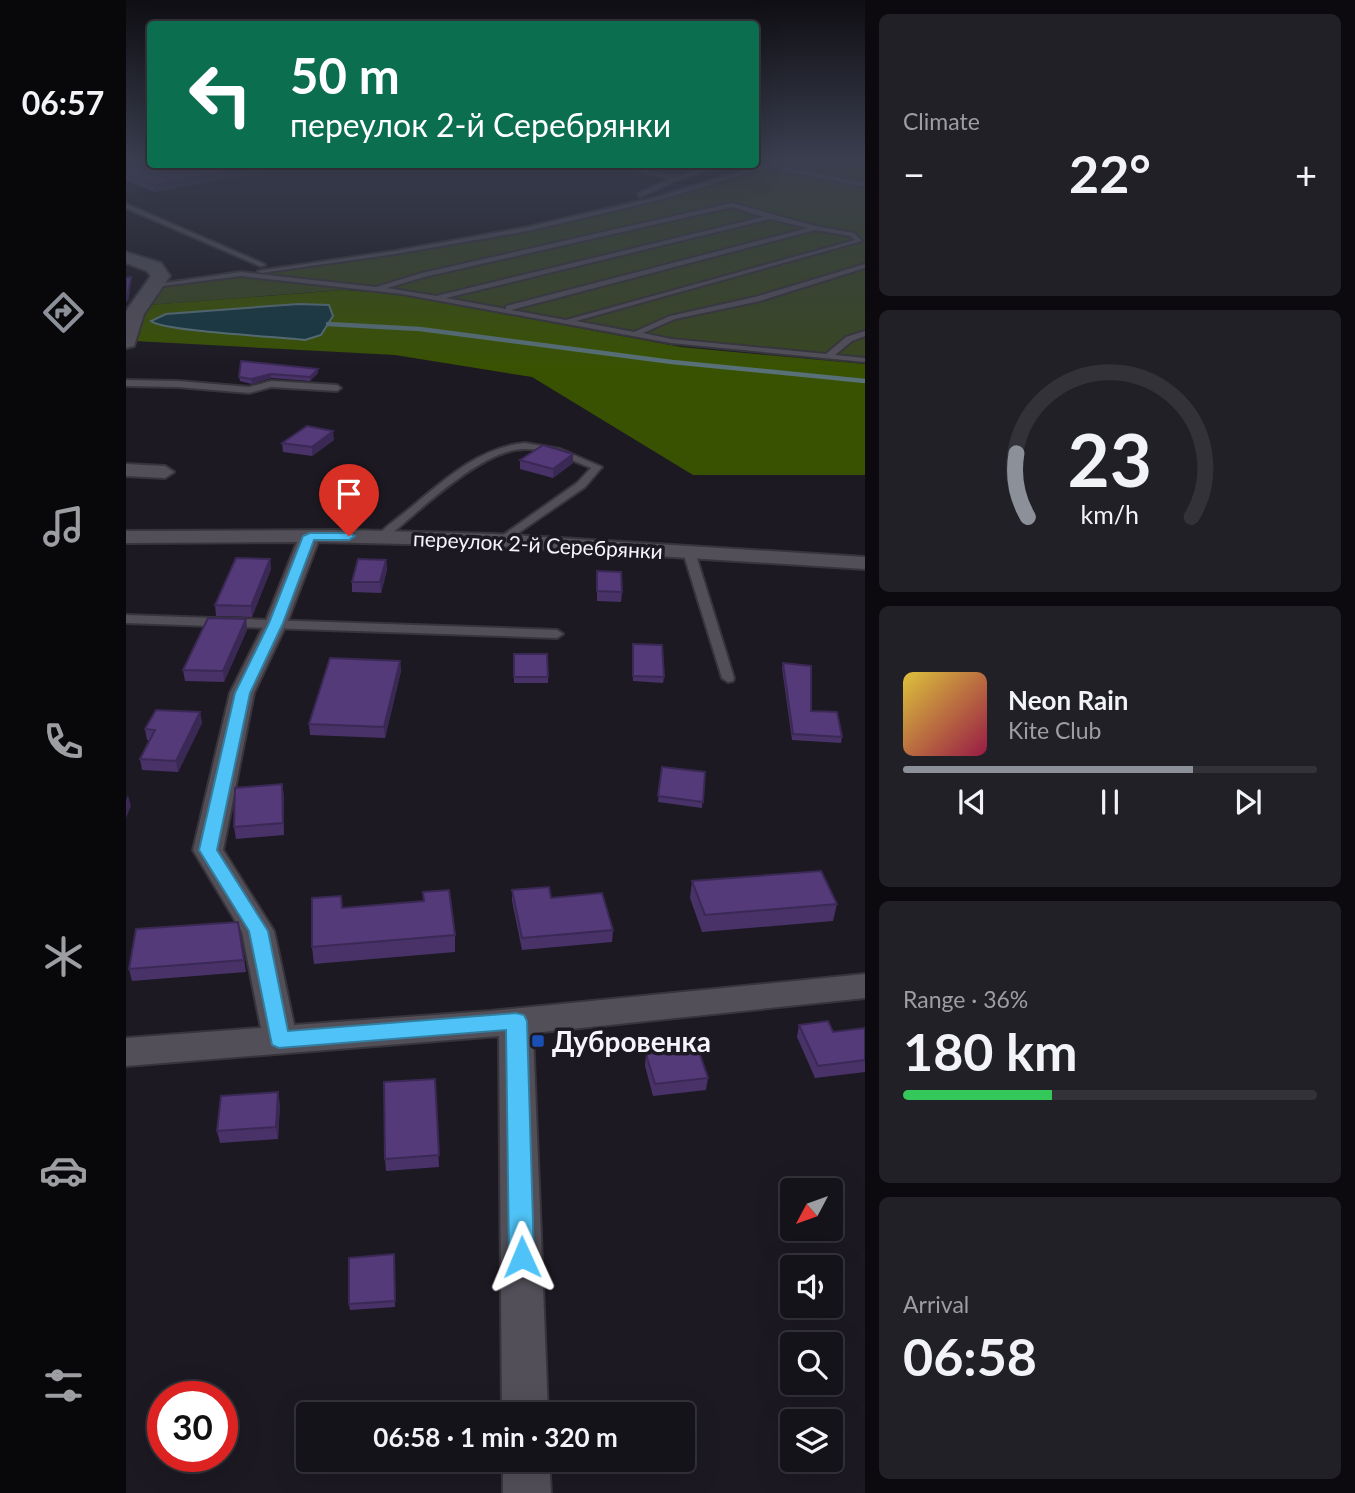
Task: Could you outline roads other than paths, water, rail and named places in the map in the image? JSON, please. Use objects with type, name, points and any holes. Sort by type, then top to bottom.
[{"type":"street","points":[[126,257],[154,267],[161,276],[134,314],[126,341]]},
{"type":"street","points":[[126,470],[165,472]]},
{"type":"street","points":[[279,1040],[258,931],[208,850],[242,693],[276,623],[310,536]]},
{"type":"street","name":"переулок 2-й Серебрянки","points":[[126,537],[310,536],[501,540],[865,563]]},
{"type":"street","points":[[126,1052],[516,1021],[865,986]]},
{"type":"street","points":[[516,1021],[525,1402]]},
{"type":"street","points":[[526,1472],[527,1493]]},
{"type":"lane","points":[[176,228],[262,265]]},
{"type":"lane","points":[[215,277],[217,272],[431,240],[490,228]]},
{"type":"lane","points":[[155,285],[408,252],[524,228]]},
{"type":"lane","points":[[374,289],[422,275],[632,228]]},
{"type":"lane","points":[[437,298],[726,228]]},
{"type":"lane","points":[[500,309],[815,228],[865,237]]},
{"type":"lane","points":[[564,322],[859,240],[852,234]]},
{"type":"lane","points":[[635,335],[649,325],[676,316],[745,303],[865,265]]},
{"type":"lane","points":[[241,274],[437,298],[635,335],[865,360]]},
{"type":"lane","points":[[828,356],[849,339],[865,333]]},
{"type":"lane","points":[[126,383],[249,390],[271,384],[337,388]]},
{"type":"lane","points":[[381,537],[482,458],[515,447],[550,449],[597,467],[581,485],[501,540]]},
{"type":"lane","points":[[689,552],[729,678]]},
{"type":"lane","points":[[126,619],[557,634]]},
{"type":"water","points":[[298,304],[329,305],[333,316],[321,335],[305,340],[198,331],[159,325],[151,321],[166,314]]},
{"type":"waterway","points":[[328,324],[420,329],[672,362],[865,381]]},
{"type":"place","name":"Дубровенка","points":[[538,1041]]}]
